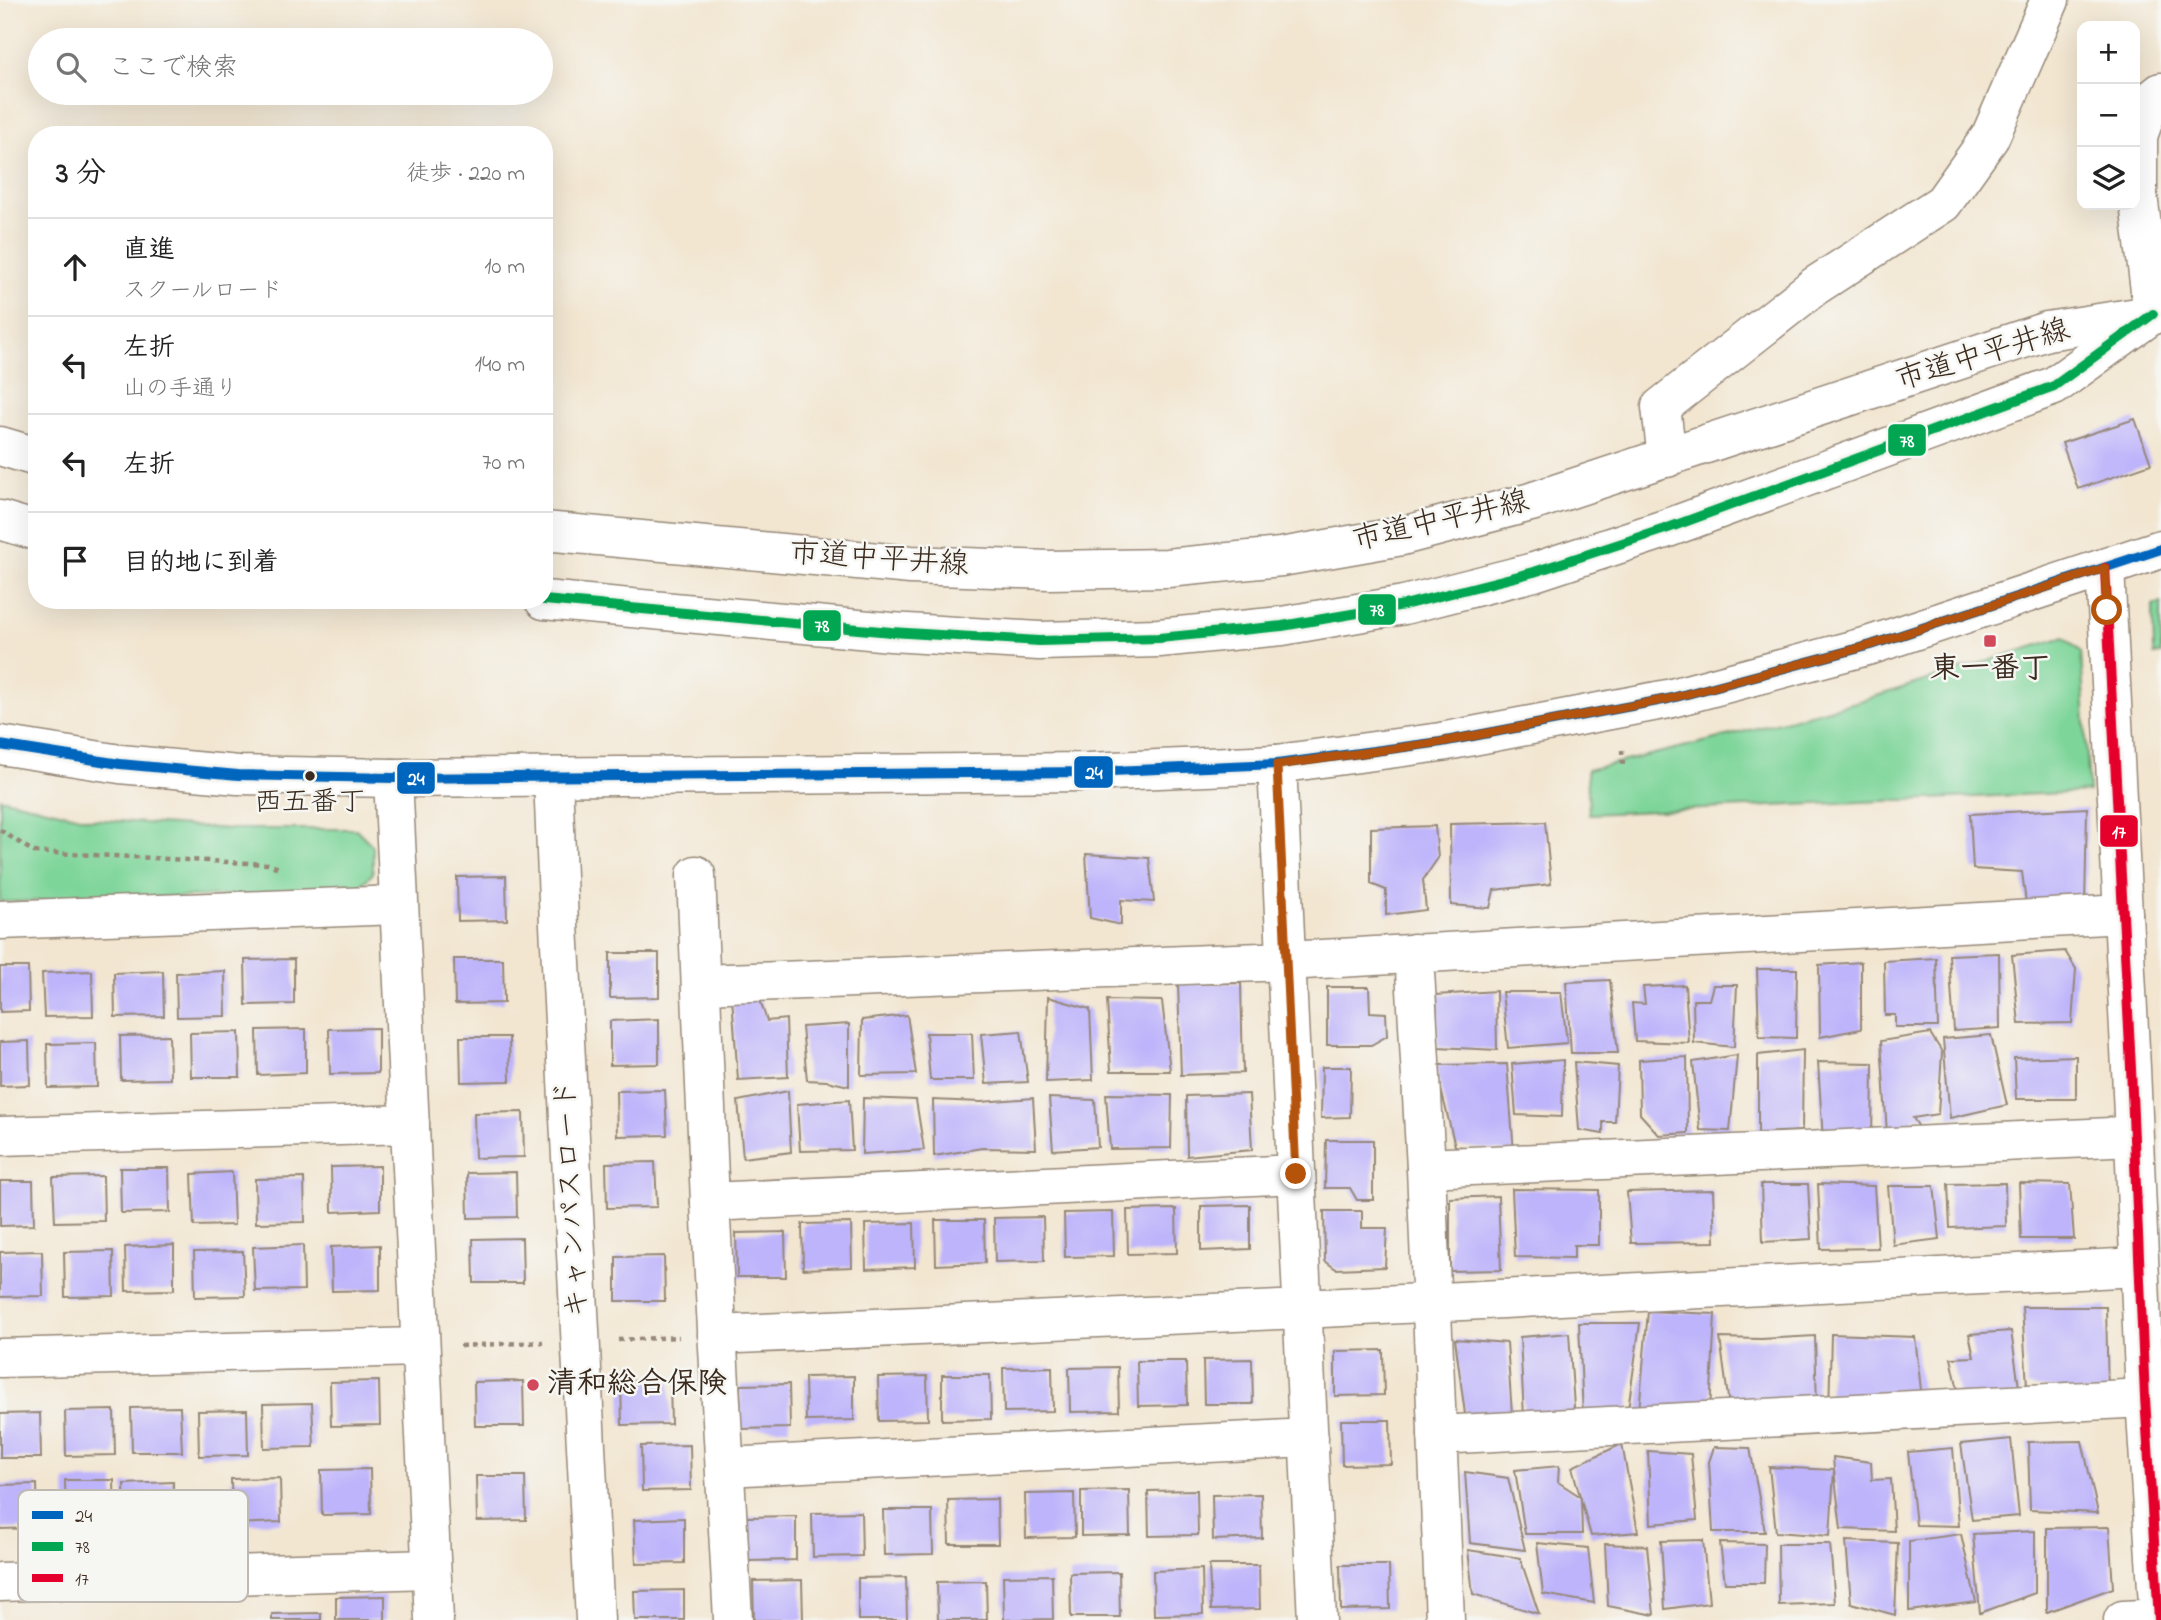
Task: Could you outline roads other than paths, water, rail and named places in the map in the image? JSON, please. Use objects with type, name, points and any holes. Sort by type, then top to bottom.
[{"type":"street","points":[[1667,458],[1661,407],[1815,286],[1943,203],[1990,137],[2050,0]]},
{"type":"street","points":[[2157,313],[2138,195],[2138,136],[2151,100],[2161,92]]},
{"type":"street","name":"市道中平井線","points":[[553,532],[911,565],[1049,570],[1167,568],[1281,557],[1402,536],[1531,502],[2047,331],[2157,313]]},
{"type":"street","name":"市道中平井線","points":[[553,601],[891,632],[1039,641],[1173,637],[1282,626],[1391,607],[1534,572],[1668,528],[2054,386],[2157,313]]},
{"type":"street","points":[[0,446],[28,454]]},
{"type":"street","points":[[0,520],[28,528]]},
{"type":"street","points":[[0,745],[120,765],[225,774],[393,778],[1088,772],[1277,765],[1441,742],[1668,699],[1871,645],[2161,549]]},
{"type":"street","points":[[2105,568],[2140,1268],[2151,1619]]},
{"type":"street","points":[[1277,765],[1317,1620]]},
{"type":"street","points":[[393,778],[434,1620]]},
{"type":"street","name":"キャンパスロード","points":[[553,778],[595,1620]]},
{"type":"street","points":[[696,875],[710,1202],[733,1620]]},
{"type":"street","points":[[0,920],[398,905]]},
{"type":"street","points":[[702,984],[1286,961],[2123,914]]},
{"type":"street","points":[[1414,953],[1445,1620]]},
{"type":"street","points":[[0,1136],[410,1124]]},
{"type":"street","points":[[1426,1168],[2133,1136]]},
{"type":"street","points":[[710,1202],[1296,1174]]},
{"type":"street","points":[[717,1335],[2140,1268]]},
{"type":"street","points":[[0,1358],[420,1347]]},
{"type":"street","points":[[1437,1435],[2145,1398]]},
{"type":"street","points":[[725,1467],[1309,1438]]},
{"type":"street","points":[[248,1575],[431,1569]]},
{"type":"street","points":[[0,1582],[18,1581]]},
{"type":"place","name":"東一番丁","points":[[1990,641]]},
{"type":"place","name":"西五番丁","points":[[310,776]]},
{"type":"place","name":"清和総合保険","points":[[533,1385]]}]
